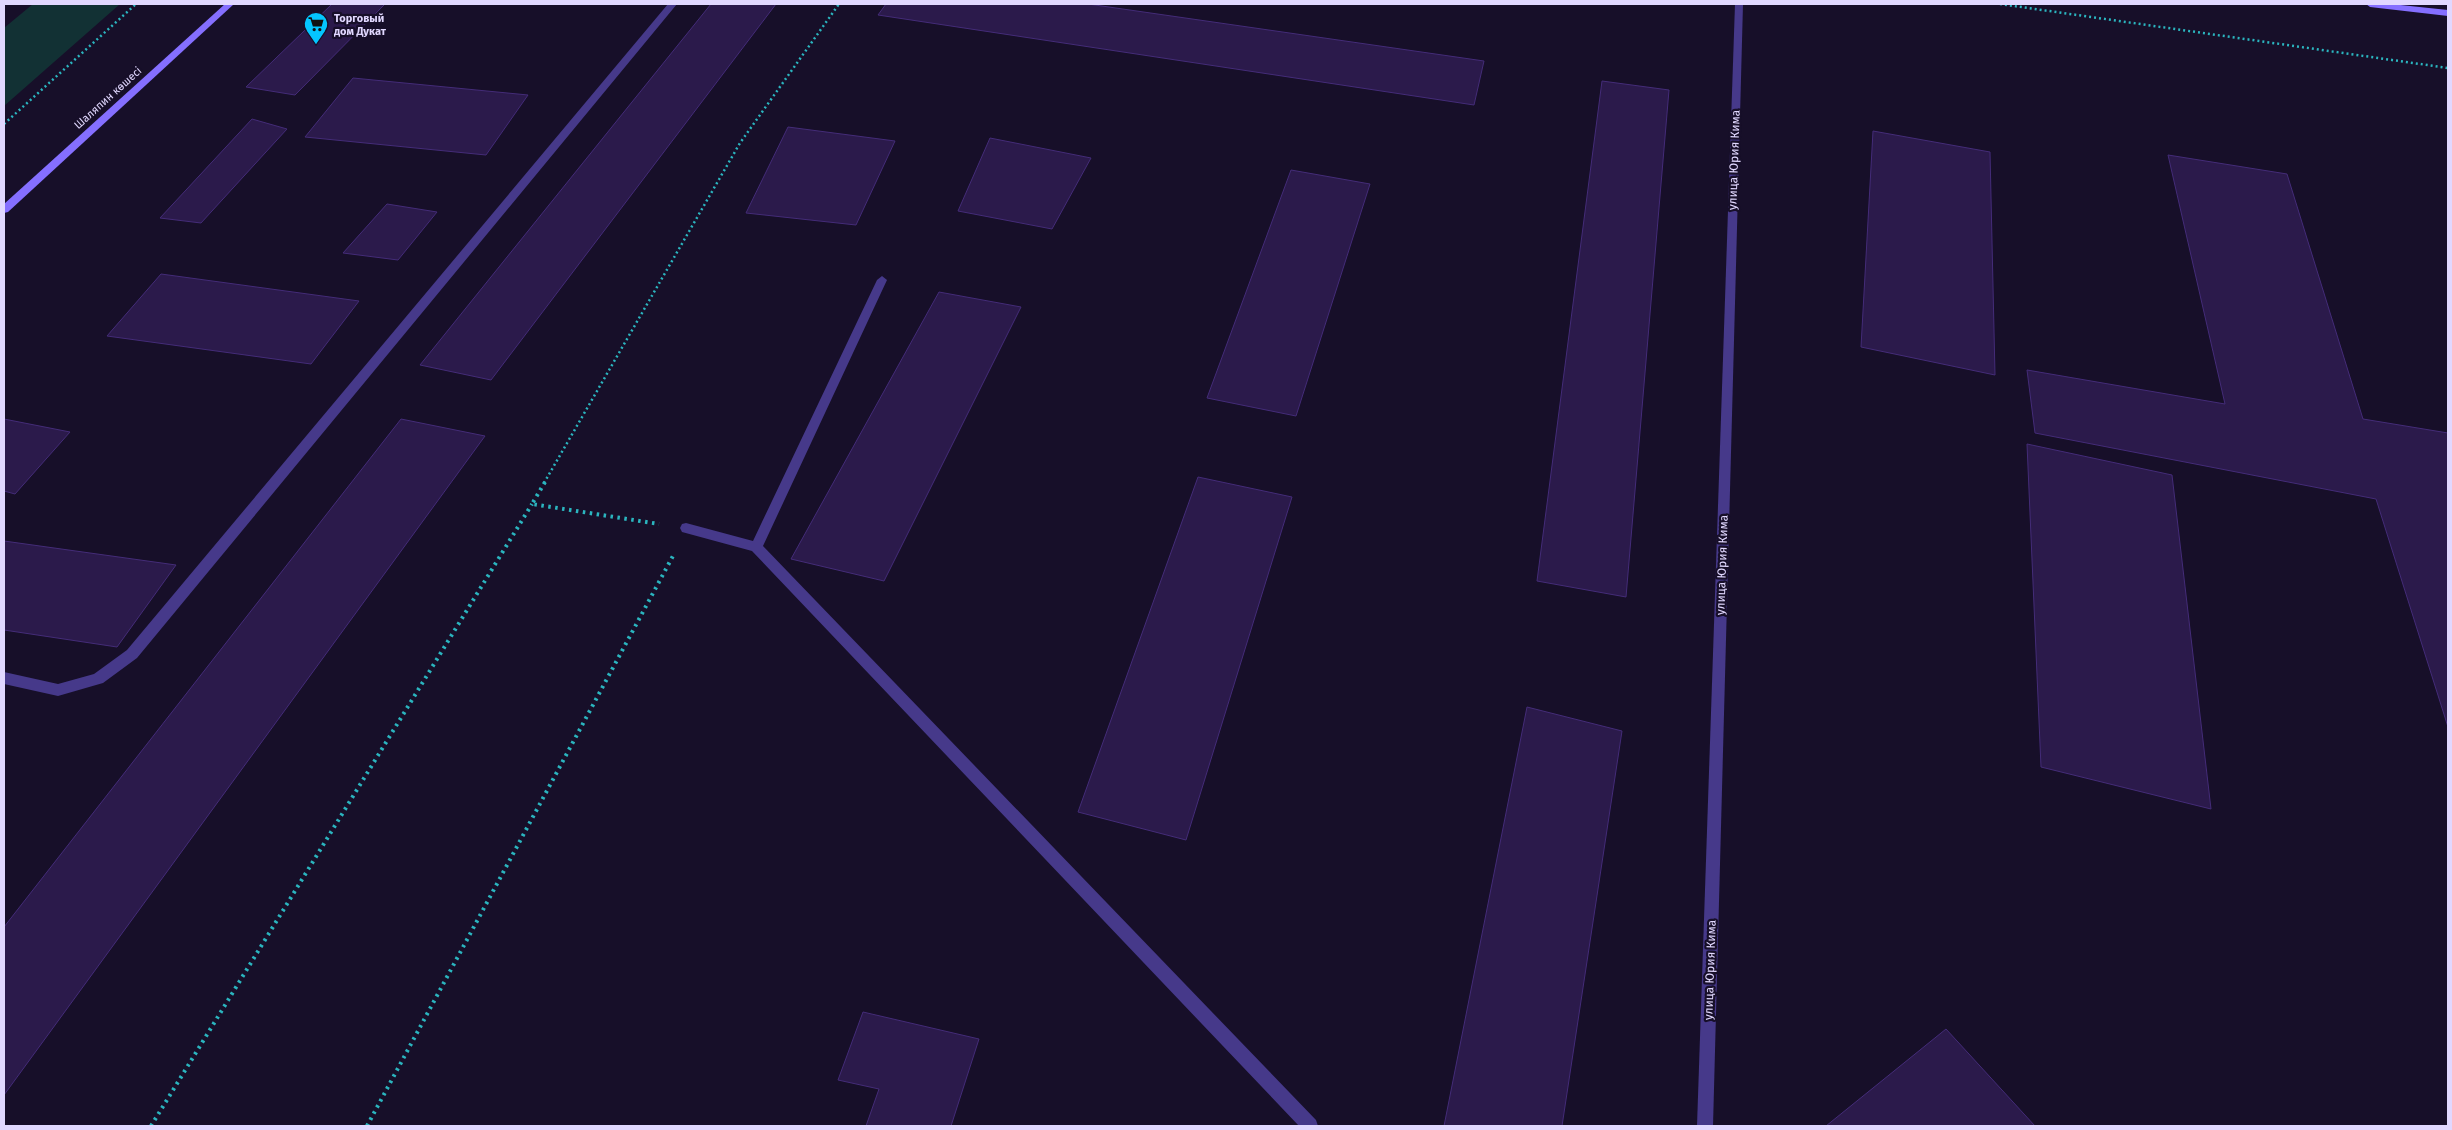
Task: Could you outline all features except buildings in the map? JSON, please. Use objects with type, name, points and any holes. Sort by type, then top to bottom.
[{"type":"main road","name":"Шаляпин көшесі","points":[[4,210],[230,4]]},
{"type":"main road","points":[[2370,4],[2448,14]]},
{"type":"street","points":[[4,678],[58,690],[98,679],[132,654],[673,4]]},
{"type":"street","name":"улица Юрия Кима","points":[[1705,1126],[1739,4]]},
{"type":"street","points":[[756,546],[882,280]]},
{"type":"street","points":[[686,528],[756,546],[1310,1126]]},
{"type":"path","points":[[4,124],[136,4]]},
{"type":"path","points":[[151,1126],[532,504],[740,143],[839,4]]},
{"type":"path","points":[[2000,4],[2448,68]]},
{"type":"path","points":[[368,1126],[686,528],[532,504]]},
{"type":"green space","points":[[33,4],[120,4],[4,106],[4,28]]},
{"type":"place","name":"Торговый дом Дукат","points":[[316,45]]}]
